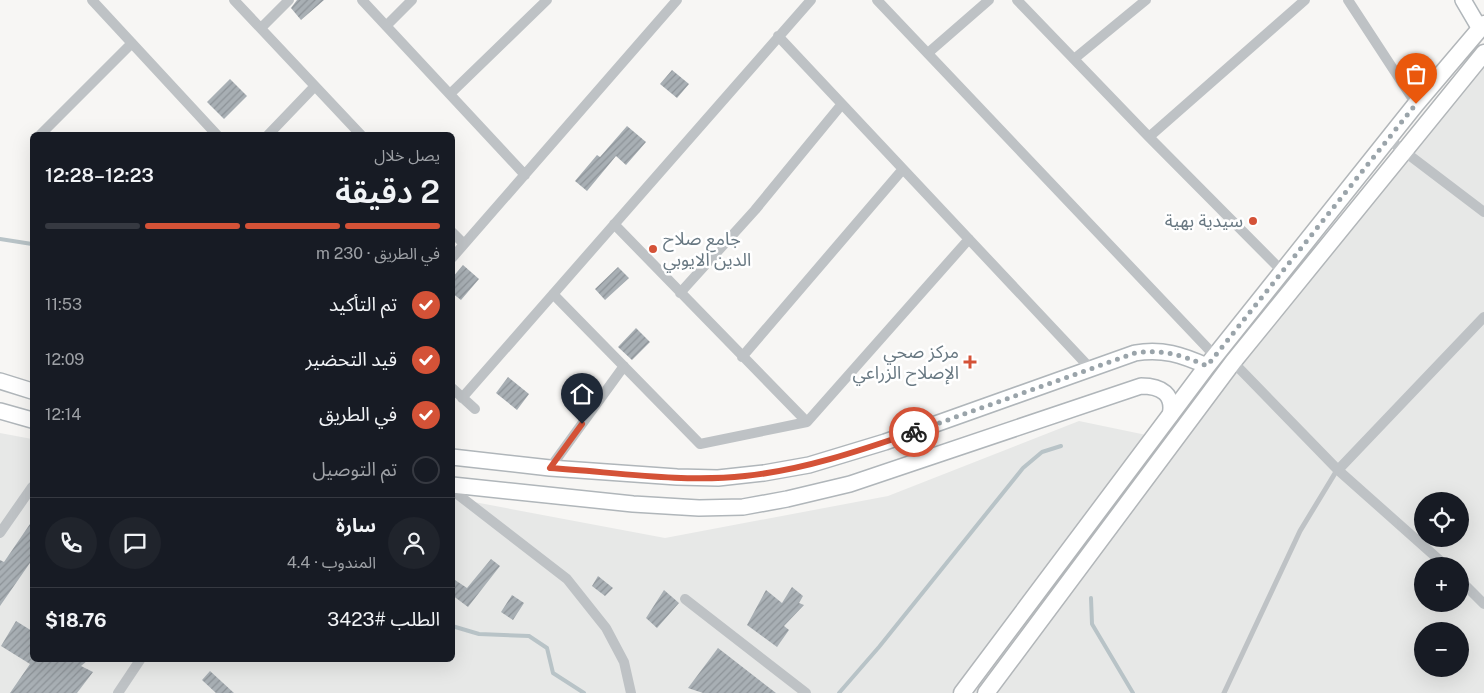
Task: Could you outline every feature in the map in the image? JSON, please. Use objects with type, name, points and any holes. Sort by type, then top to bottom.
[{"type":"main road","points":[[962,693],[1211,361],[1416,104],[1482,26]]},
{"type":"main road","points":[[986,693],[1234,362],[1484,53]]},
{"type":"street","points":[[92,0],[214,132]]},
{"type":"street","points":[[234,0],[358,132]]},
{"type":"street","points":[[261,28],[289,0]]},
{"type":"street","points":[[362,0],[525,175]]},
{"type":"street","points":[[386,26],[412,0]]},
{"type":"street","points":[[451,94],[547,0]]},
{"type":"street","points":[[455,254],[677,0]]},
{"type":"street","points":[[462,398],[811,0]]},
{"type":"street","points":[[877,0],[1211,361]]},
{"type":"street","points":[[928,53],[989,0]]},
{"type":"street","points":[[1017,0],[1148,138],[1282,271]]},
{"type":"street","points":[[1074,59],[1146,0]]},
{"type":"street","points":[[1148,138],[1305,0]]},
{"type":"street","points":[[1348,0],[1416,104]]},
{"type":"street","points":[[1463,0],[1482,26]]},
{"type":"street","points":[[778,36],[1090,368]]},
{"type":"street","points":[[43,132],[132,43]]},
{"type":"street","points":[[271,132],[315,86]]},
{"type":"street","points":[[680,293],[755,210],[842,104]]},
{"type":"street","points":[[1388,139],[1403,153],[1484,212]]},
{"type":"street","points":[[742,357],[903,170]]},
{"type":"street","points":[[614,224],[807,422]]},
{"type":"street","points":[[455,235],[464,244]]},
{"type":"street","points":[[553,294],[700,444],[807,422],[969,239]]},
{"type":"street","points":[[1338,470],[1484,317]]},
{"type":"street","points":[[455,457],[550,468],[704,477],[744,476],[786,470],[885,442],[1135,353],[1155,351],[1175,353],[1211,361]]},
{"type":"street","points":[[1234,362],[1338,470],[1436,557]]},
{"type":"street","points":[[550,468],[624,366]]},
{"type":"street","points":[[0,381],[30,390]]},
{"type":"street","points":[[455,486],[633,504],[698,508],[743,507],[788,499],[850,484],[1141,386],[1159,388],[1166,393],[1170,399],[1170,416]]},
{"type":"street","points":[[455,391],[475,409]]},
{"type":"street","points":[[0,411],[30,419]]},
{"type":"street","points":[[0,533],[30,490]]},
{"type":"street","points":[[455,492],[567,579],[606,628],[624,662],[631,693]]},
{"type":"street","points":[[1469,589],[1484,604]]},
{"type":"street","points":[[1476,596],[1484,589]]},
{"type":"street","points":[[685,599],[806,693]]},
{"type":"street","points":[[118,693],[139,662]]},
{"type":"lane","points":[[1224,693],[1300,531],[1338,470]]},
{"type":"shaded area","points":[[1484,58],[1484,693],[0,693],[0,433],[30,439],[30,662],[455,662],[455,498],[665,538],[888,496],[1079,421],[1180,442]]},
{"type":"building","points":[[297,0],[324,0],[301,20],[291,8]]},
{"type":"building","points":[[672,70],[689,84],[677,98],[660,84]]},
{"type":"building","points":[[230,79],[247,96],[224,119],[207,102]]},
{"type":"building","points":[[627,126],[646,142],[626,165],[616,156],[587,191],[575,181],[597,155],[600,157]]},
{"type":"building","points":[[463,265],[479,279],[461,300],[455,295],[455,274]]},
{"type":"building","points":[[618,267],[629,278],[605,300],[595,289]]},
{"type":"building","points":[[636,328],[650,342],[632,360],[618,347]]},
{"type":"building","points":[[508,377],[529,394],[517,410],[496,393]]},
{"type":"building","points":[[30,524],[30,563],[0,606],[0,560],[4,562]]},
{"type":"building","points":[[491,559],[500,566],[468,607],[455,597],[455,580],[467,588]]},
{"type":"building","points":[[598,576],[613,588],[605,596],[592,586]]},
{"type":"building","points":[[792,587],[803,596],[799,603],[804,605],[784,626],[789,630],[777,647],[747,625],[766,590],[782,603]]},
{"type":"building","points":[[664,590],[679,603],[657,628],[646,618]]},
{"type":"building","points":[[512,595],[524,603],[513,620],[501,612]]},
{"type":"building","points":[[16,621],[30,630],[30,662],[86,662],[81,666],[93,672],[77,693],[10,693],[30,664],[1,646]]},
{"type":"building","points":[[718,648],[776,693],[703,693],[688,688]]},
{"type":"building","points":[[210,671],[234,693],[216,693],[202,680]]},
{"type":"waterway","points":[[0,239],[30,244]]},
{"type":"waterway","points":[[839,693],[879,647],[1023,468],[1042,452],[1061,446]]},
{"type":"waterway","points":[[1091,598],[1092,624],[1133,693]]},
{"type":"waterway","points":[[455,627],[479,634],[529,636],[547,648],[553,673],[584,693]]},
{"type":"way so far","points":[[914,432],[1135,353],[1166,351],[1207,366],[1416,104]]},
{"type":"place","name":"سيدية بهية","points":[[1253,221]]},
{"type":"place","name":"جامع صلاح الدين الايوبي","points":[[653,249]]},
{"type":"place","name":"مركز صحي الإصلاح الزراعي","points":[[970,362]]},
{"type":"route","points":[[582,424],[550,468],[677,477],[718,478],[744,476],[809,465],[914,432]]}]
